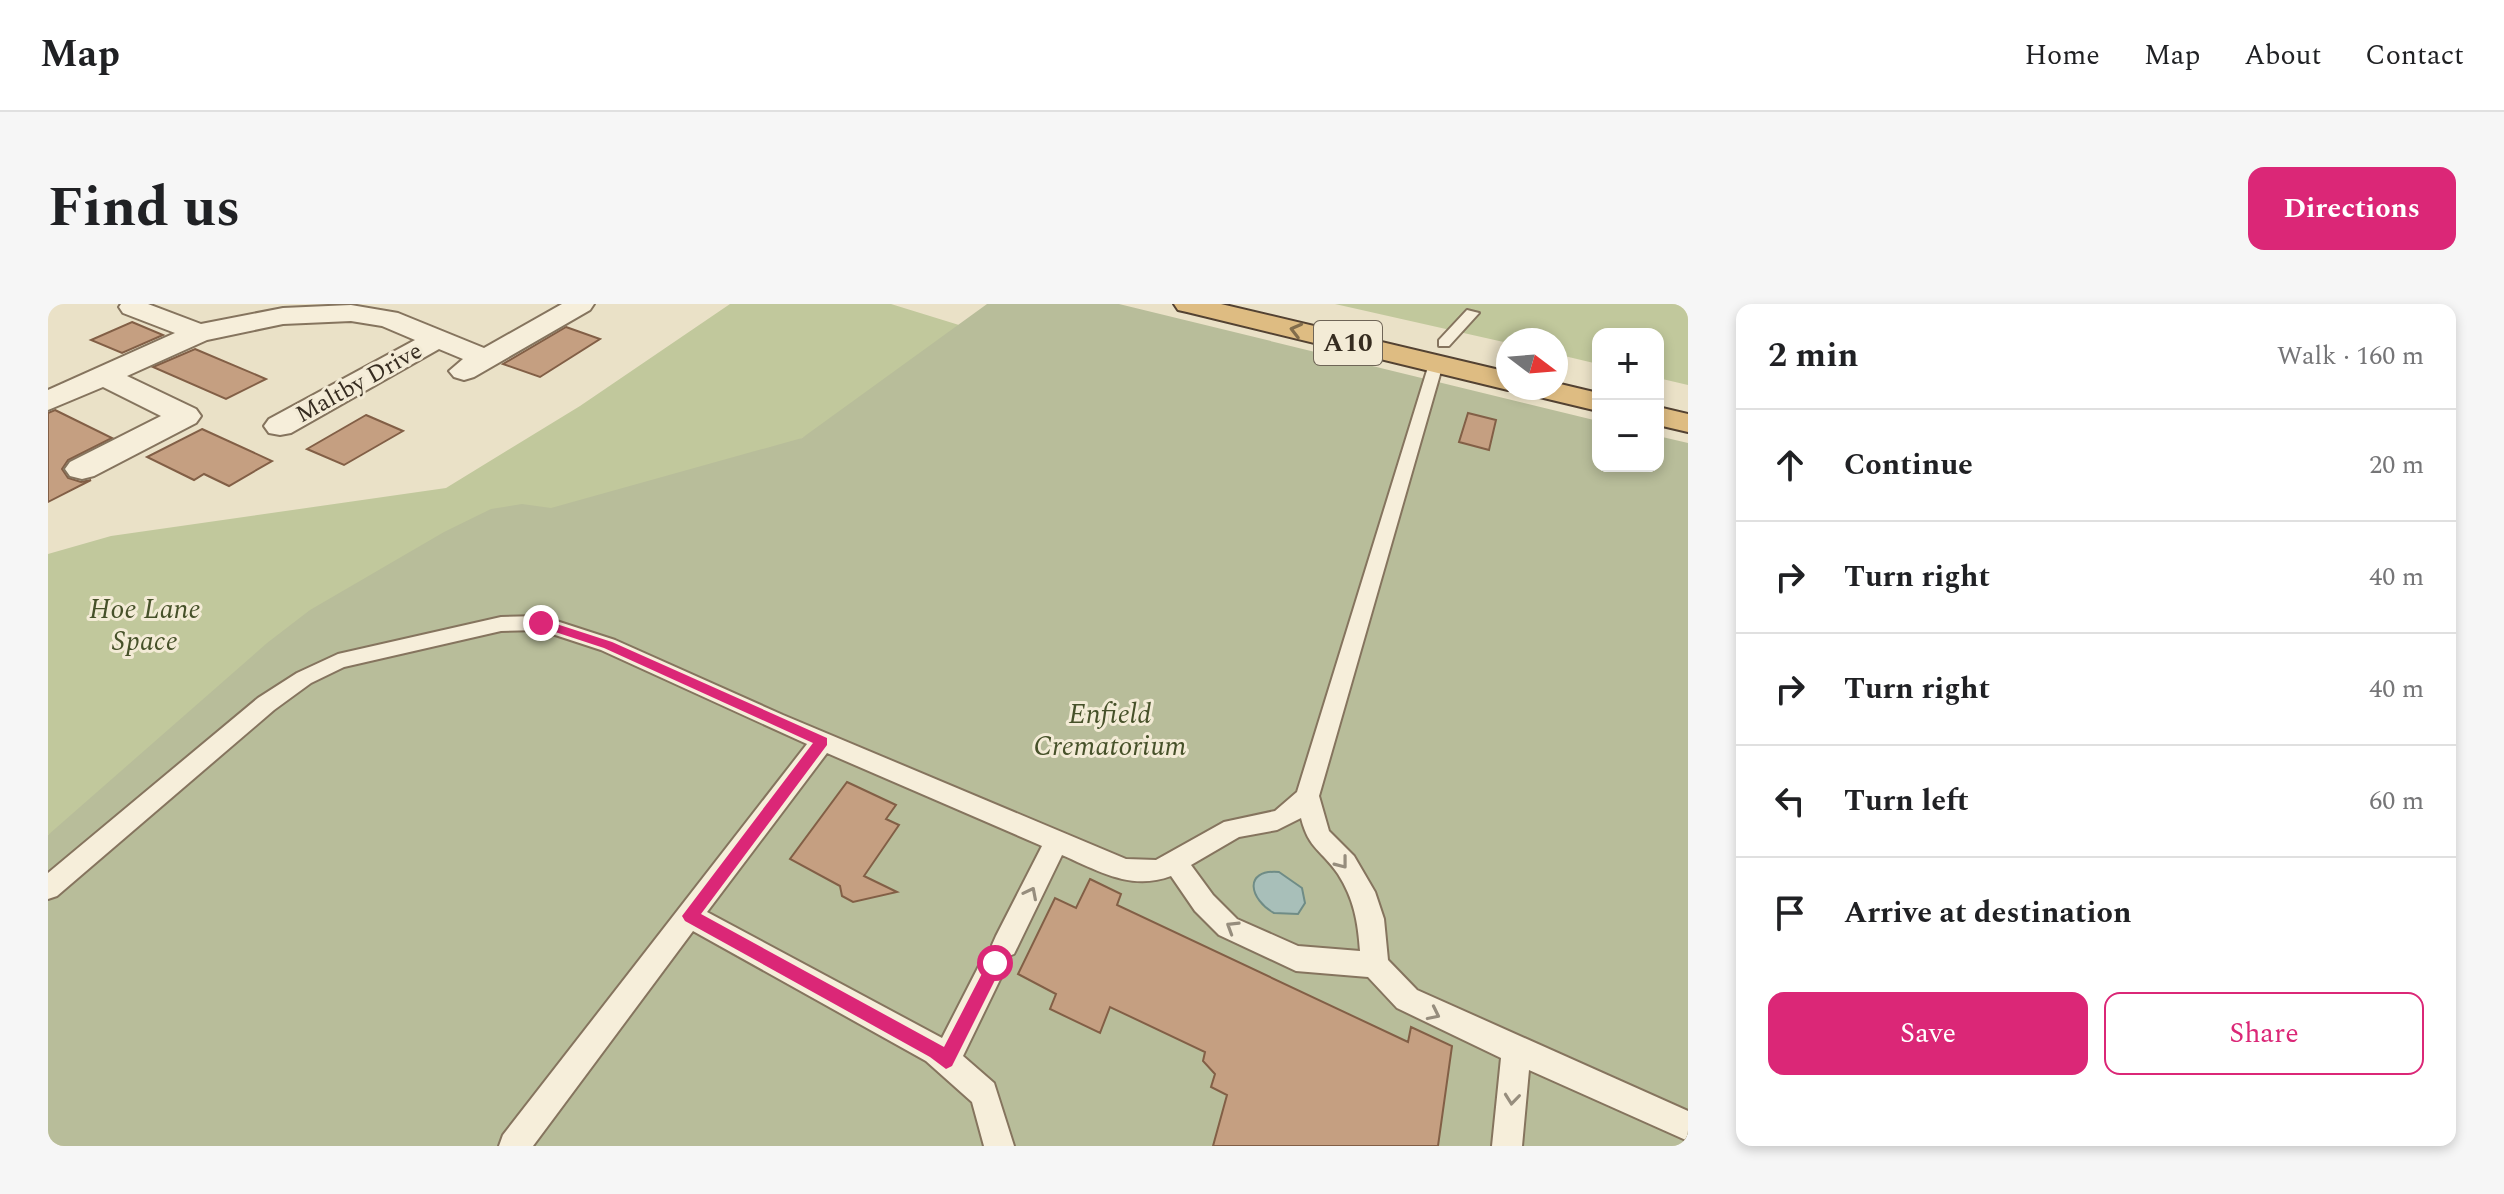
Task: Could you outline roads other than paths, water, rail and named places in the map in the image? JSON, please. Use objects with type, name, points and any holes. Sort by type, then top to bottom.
[{"type":"highway","name":"A10","points":[[1187,304],[1440,354],[1496,357]]},
{"type":"highway","name":"A10","points":[[1275,304],[1440,354],[1496,376]]},
{"type":"highway","points":[[1568,372],[1592,377]]},
{"type":"highway","points":[[1664,393],[1688,399]]},
{"type":"highway","points":[[1568,395],[1592,401]]},
{"type":"highway","points":[[1664,417],[1688,423]]},
{"type":"street","name":"Maltby Drive","points":[[48,401],[199,333],[286,310],[351,313],[388,319],[437,339],[474,365],[581,304]]},
{"type":"street","points":[[132,307],[199,333]]},
{"type":"street","name":"Maltby Drive","points":[[280,426],[437,339]]},
{"type":"street","points":[[82,469],[185,416],[103,376]]},
{"type":"lane","points":[[48,888],[266,704],[304,678],[338,661],[501,624],[541,623],[577,633],[822,742],[1124,870],[1142,873],[1159,871],[1241,826],[1280,822],[1292,814],[1307,796],[1440,354],[1472,313]]},
{"type":"lane","points":[[514,1146],[822,742]]},
{"type":"lane","points":[[1307,796],[1318,836],[1345,864],[1362,892],[1371,919],[1375,965],[1407,999],[1516,1051],[1688,1126]]},
{"type":"lane","points":[[946,1060],[1057,841]]},
{"type":"lane","points":[[1175,862],[1204,903],[1228,927],[1296,958],[1375,965]]},
{"type":"lane","points":[[690,916],[936,1051],[984,1093],[999,1146]]},
{"type":"lane","points":[[1507,1146],[1516,1051]]},
{"type":"water","points":[[1279,872],[1302,888],[1305,903],[1298,914],[1274,913],[1255,894],[1255,880],[1259,875]]},
{"type":"park label","name":"Hoe Lane Space","points":[[145,625]]},
{"type":"park label","name":"Enfield Crematorium","points":[[1110,730]]}]
